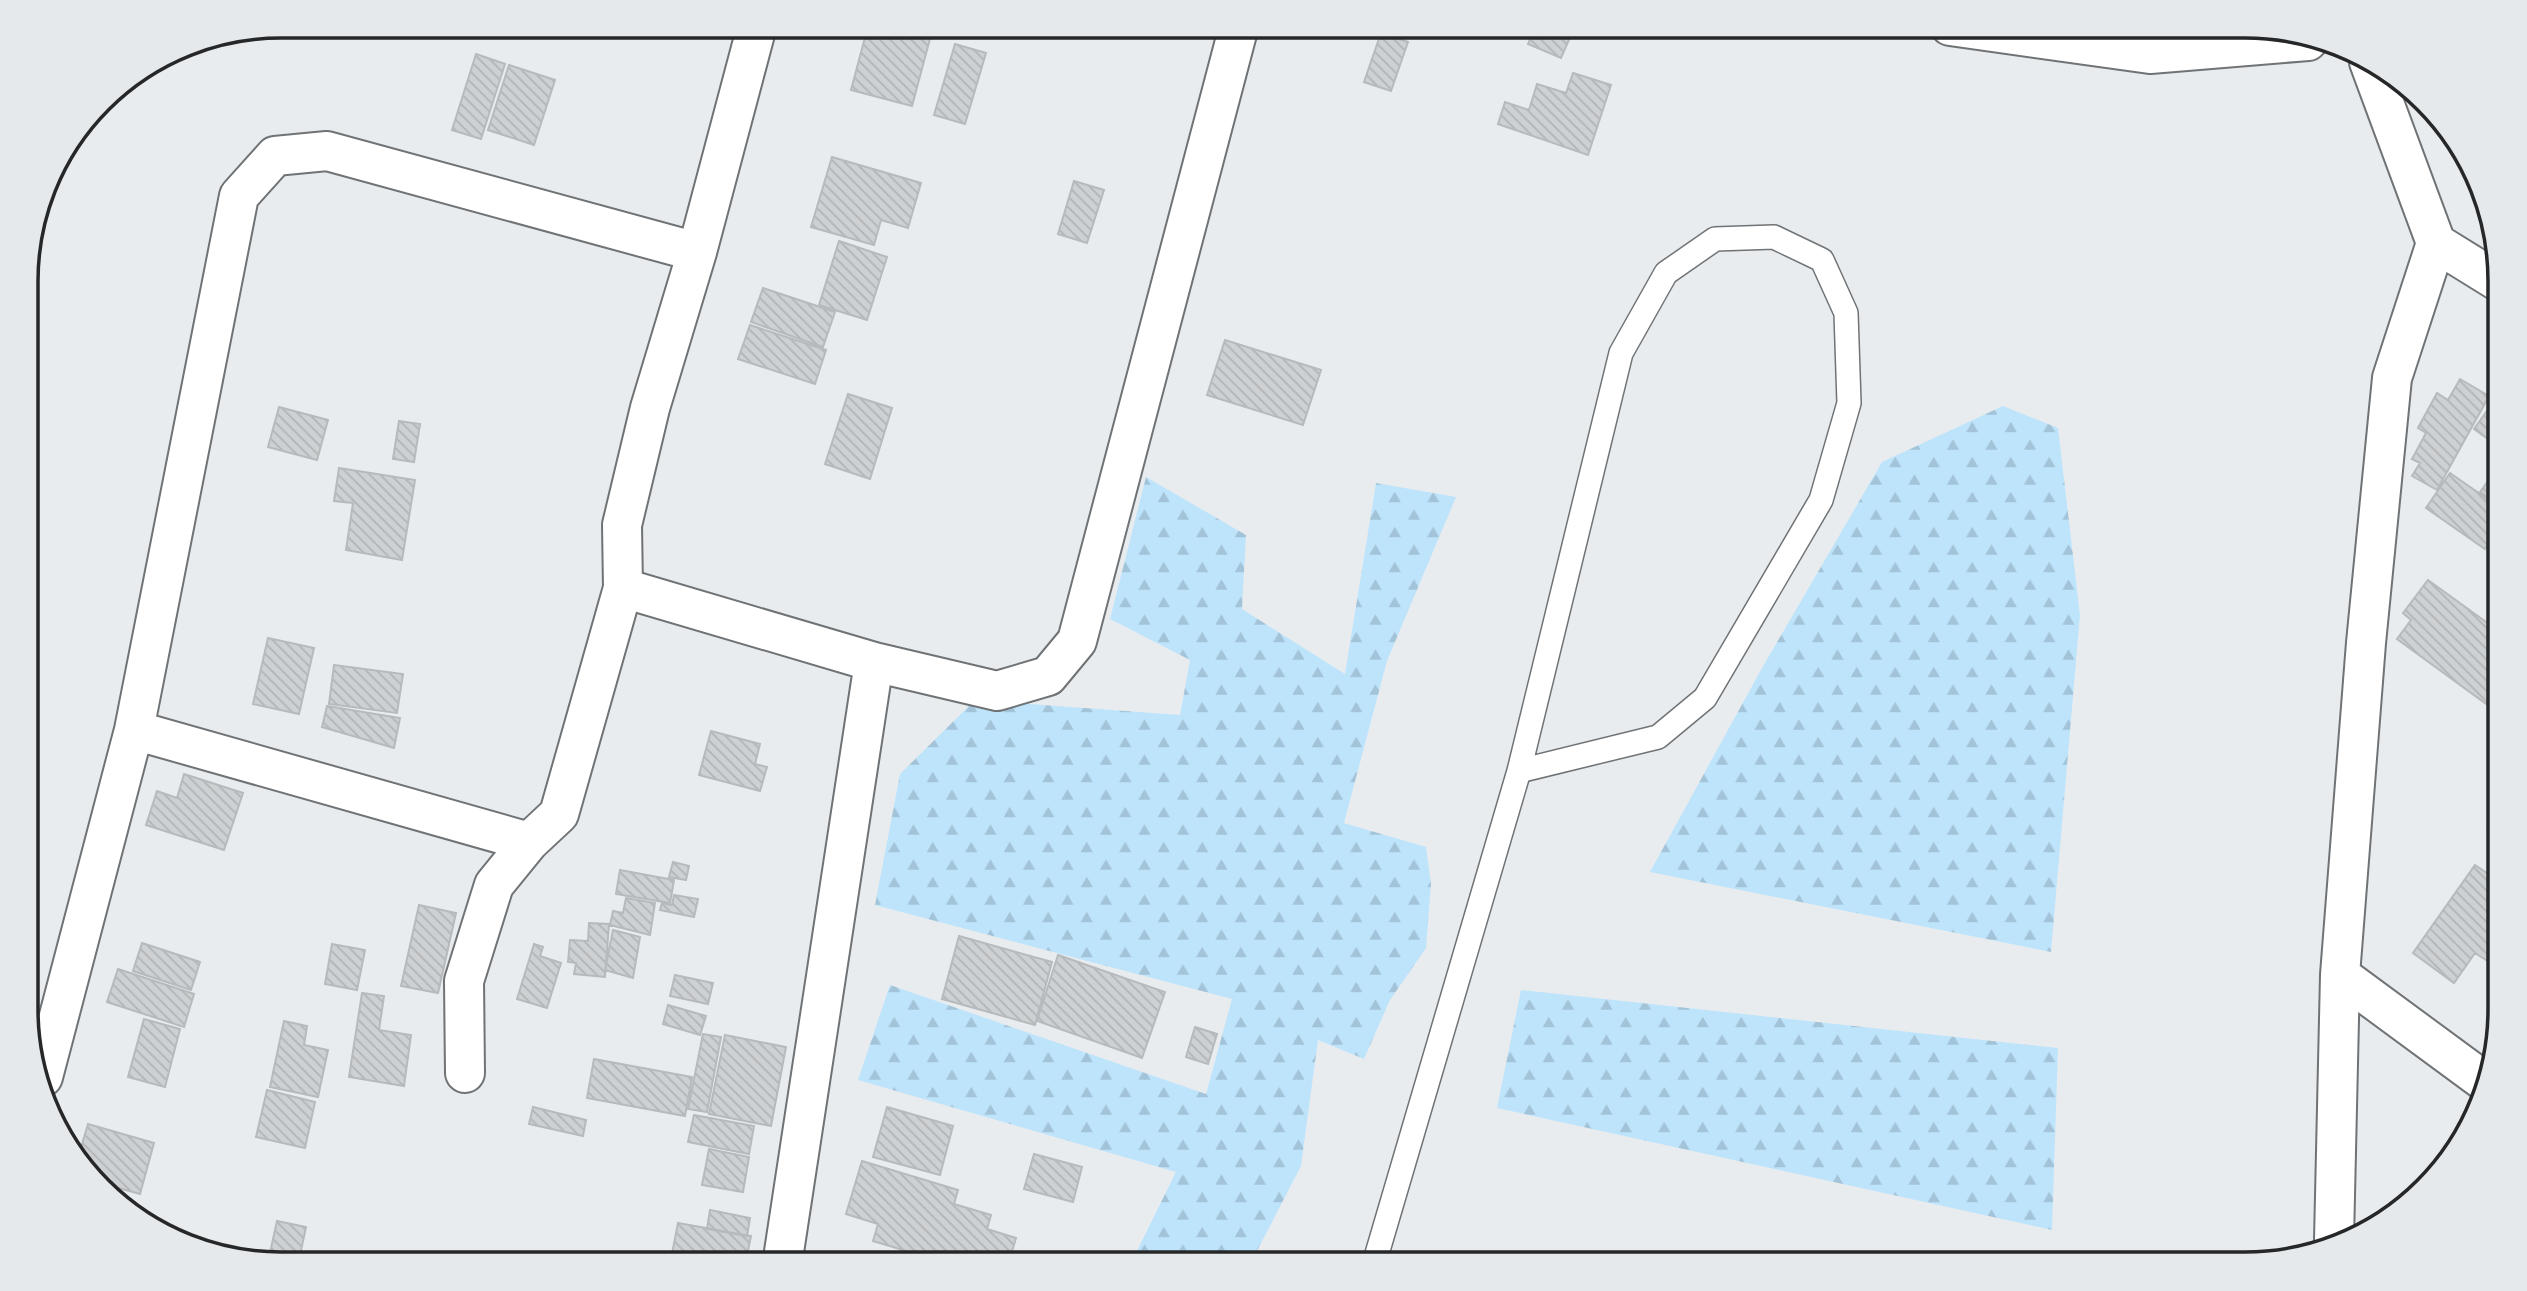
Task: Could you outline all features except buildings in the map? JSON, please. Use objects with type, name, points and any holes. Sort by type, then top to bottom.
[{"type":"street","points":[[465,1073],[464,981],[494,886],[529,842],[559,814],[623,588],[622,525],[650,408],[697,253],[754,38]]},
{"type":"street","points":[[623,588],[874,662],[997,691],[1048,676],[1077,641],[1236,38]]},
{"type":"street","points":[[2036,38],[2150,54],[2289,43]]},
{"type":"street","points":[[2374,75],[2436,243],[2488,275]]},
{"type":"street","points":[[46,1066],[134,730],[239,195],[275,156],[327,150],[697,253]]},
{"type":"street","points":[[2334,1235],[2340,975],[2366,643],[2392,378],[2436,243]]},
{"type":"street","points":[[784,1252],[874,662]]},
{"type":"street","points":[[134,730],[529,842]]},
{"type":"street","points":[[2340,975],[2479,1077]]},
{"type":"lane","points":[[1378,1252],[1519,772],[1621,353],[1666,274],[1715,239],[1774,237],[1822,260],[1846,313],[1849,403],[1821,500],[1705,698],[1658,737],[1519,772]]},
{"type":"green space","points":[[2003,406],[2058,428],[2080,615],[2051,952],[1650,872],[1762,668],[1882,462]]},
{"type":"green space","points":[[1146,477],[1246,535],[1242,609],[1345,674],[1376,483],[1456,497],[1387,661],[1344,823],[1426,847],[1431,884],[1426,948],[1390,1000],[1364,1059],[1318,1040],[1301,1166],[1259,1252],[1136,1252],[1176,1172],[858,1080],[890,985],[1206,1094],[1232,999],[875,905],[900,774],[975,700],[1180,715],[1190,660],[1110,619]]},
{"type":"green space","points":[[1521,990],[2058,1048],[2052,1230],[1497,1108]]}]
